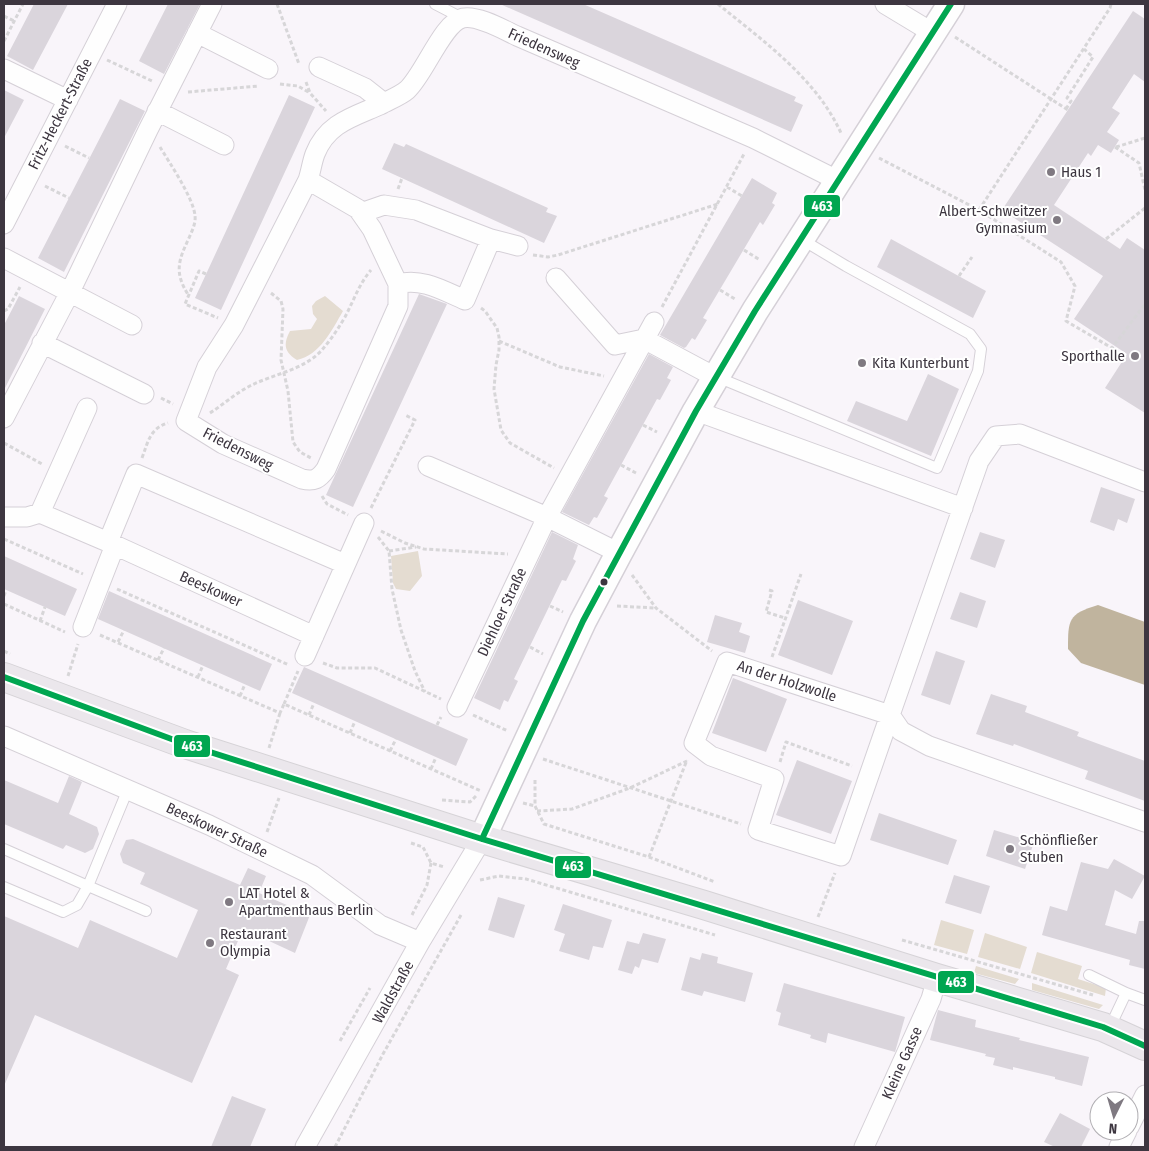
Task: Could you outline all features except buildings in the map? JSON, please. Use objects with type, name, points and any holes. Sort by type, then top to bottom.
[{"type":"main road","points":[[4,677],[185,744],[482,839],[704,905],[937,978],[1114,1018],[1145,1046]]},
{"type":"street","name":"Fritz-Heckert-Straße","points":[[4,224],[117,4]]},
{"type":"street","points":[[4,418],[70,292],[157,111],[212,4]]},
{"type":"street","points":[[885,4],[942,34]]},
{"type":"street","points":[[482,839],[535,749],[583,622],[618,553],[715,377],[837,180],[851,142],[942,34],[951,4]]},
{"type":"street","name":"Friedensweg","points":[[312,481],[302,479],[223,444],[188,416],[207,367],[234,325],[308,180],[315,154],[325,135],[339,123],[406,91],[415,82],[443,36],[453,24],[462,18],[480,20],[753,138],[837,180]]},
{"type":"street","points":[[197,33],[269,80]]},
{"type":"street","points":[[319,67],[365,88],[384,103]]},
{"type":"street","points":[[4,69],[68,100]]},
{"type":"street","points":[[157,111],[224,145]]},
{"type":"street","points":[[308,180],[358,209],[372,229],[398,284],[398,306],[328,465],[320,478],[312,481]]},
{"type":"street","points":[[361,213],[384,205],[416,210],[491,239],[518,246]]},
{"type":"street","points":[[398,284],[406,282],[429,285],[465,300],[491,239]]},
{"type":"street","points":[[4,258],[132,325]]},
{"type":"street","points":[[556,278],[615,345],[644,340],[715,377]]},
{"type":"street","name":"Diehloer Straße","points":[[458,707],[529,555],[654,322]]},
{"type":"street","points":[[42,344],[144,394]]},
{"type":"street","points":[[40,513],[87,408]]},
{"type":"street","points":[[696,411],[963,508]]},
{"type":"street","points":[[694,742],[711,756],[774,779],[758,830],[841,856],[979,461],[996,436],[1020,434],[1145,482]]},
{"type":"street","points":[[428,466],[548,518],[618,553]]},
{"type":"street","points":[[81,633],[101,582],[136,474],[345,564]]},
{"type":"street","points":[[4,517],[27,517],[40,513],[112,544]]},
{"type":"street","points":[[305,656],[364,523]]},
{"type":"street","name":"Beeskower","points":[[112,544],[314,636]]},
{"type":"street","name":"An der Holzwolle","points":[[694,742],[727,662],[890,715]]},
{"type":"street","points":[[890,715],[901,731],[929,746],[1145,822]]},
{"type":"street","name":"Beeskower Straße","points":[[4,736],[210,825],[312,876],[380,925],[420,942]]},
{"type":"street","name":"Waldstraße","points":[[305,1147],[420,942],[482,839]]},
{"type":"street","name":"Kleine Gasse","points":[[864,1147],[931,999],[937,978]]},
{"type":"street","points":[[1139,1107],[1145,1095]]},
{"type":"lane","points":[[435,4],[462,18]]},
{"type":"lane","points":[[715,377],[938,468],[978,371],[981,349],[970,334],[800,239]]},
{"type":"lane","points":[[4,887],[63,912],[77,905],[88,886],[128,789]]},
{"type":"lane","points":[[4,849],[146,911]]},
{"type":"lane","points":[[1090,976],[1145,1000]]},
{"type":"lane","points":[[1114,1018],[1126,993]]},
{"type":"path","points":[[4,41],[23,4]]},
{"type":"path","points":[[718,4],[784,59],[806,81],[851,142],[979,210],[1061,262],[1075,286],[1066,321],[1112,348],[1145,304]]},
{"type":"path","points":[[979,210],[1084,49],[1111,4]]},
{"type":"path","points":[[4,16],[14,21]]},
{"type":"path","points":[[942,34],[1067,109],[1071,101],[1067,98],[1093,56],[1084,49]]},
{"type":"path","points":[[92,53],[169,89],[188,92],[269,80],[298,86],[310,93]]},
{"type":"path","points":[[148,130],[179,179],[196,215],[194,228],[182,252],[179,268],[180,283],[189,296]]},
{"type":"path","points":[[48,137],[89,158]]},
{"type":"path","points":[[654,322],[753,138]]},
{"type":"path","points":[[1145,138],[1115,147],[1139,163],[1145,189]]},
{"type":"path","points":[[28,178],[69,198]]},
{"type":"path","points":[[726,187],[742,196]]},
{"type":"path","points":[[518,246],[529,254],[539,257],[554,256],[718,204]]},
{"type":"path","points":[[1106,239],[1145,208]]},
{"type":"path","points":[[744,250],[761,261]]},
{"type":"path","points":[[960,276],[972,257]]},
{"type":"path","points":[[136,474],[154,429],[159,425],[188,416],[210,412],[250,386],[304,363],[319,353],[333,337],[363,279],[372,269],[387,262]]},
{"type":"path","points":[[4,311],[8,309],[29,270]]},
{"type":"path","points":[[206,274],[199,271],[185,304],[234,325]]},
{"type":"path","points":[[254,286],[268,291],[281,302],[283,317],[281,360],[288,391],[292,442],[300,452],[328,465]]},
{"type":"path","points":[[720,290],[735,299]]},
{"type":"path","points":[[465,300],[486,311],[497,328],[499,341],[494,389],[501,430],[510,443],[570,476]]},
{"type":"path","points":[[499,341],[560,367],[605,377],[624,376]]},
{"type":"path","points":[[144,394],[148,391],[188,416]]},
{"type":"path","points":[[364,523],[414,420],[405,415]]},
{"type":"path","points":[[643,425],[658,432]]},
{"type":"path","points":[[4,443],[58,473]]},
{"type":"path","points":[[621,465],[636,473]]},
{"type":"path","points":[[312,481],[327,504],[405,543],[424,548],[529,555]]},
{"type":"path","points":[[364,523],[389,551],[392,589],[401,630],[415,671],[425,692]]},
{"type":"path","points":[[4,539],[299,670],[280,713],[268,752]]},
{"type":"path","points":[[389,551],[419,547]]},
{"type":"path","points":[[766,674],[800,574]]},
{"type":"path","points":[[632,575],[656,608],[727,662]]},
{"type":"path","points":[[4,596],[6,590]]},
{"type":"path","points":[[768,590],[772,591],[766,612],[785,618]]},
{"type":"path","points":[[4,604],[40,621],[118,642],[280,713]]},
{"type":"path","points":[[617,606],[656,608]]},
{"type":"path","points":[[40,621],[46,607]]},
{"type":"path","points":[[118,642],[124,630]]},
{"type":"path","points":[[68,676],[81,633]]},
{"type":"path","points":[[158,660],[164,648]]},
{"type":"path","points":[[305,656],[338,668],[375,668],[458,707],[535,749],[630,788],[758,830]]},
{"type":"path","points":[[198,677],[202,665]]},
{"type":"path","points":[[240,696],[245,684]]},
{"type":"path","points":[[309,715],[314,703]]},
{"type":"path","points":[[284,704],[481,791]]},
{"type":"path","points":[[350,734],[355,721]]},
{"type":"path","points":[[390,751],[396,739]]},
{"type":"path","points":[[649,858],[694,742]]},
{"type":"path","points":[[774,779],[786,742],[869,772]]},
{"type":"path","points":[[431,769],[436,757]]},
{"type":"path","points":[[537,811],[572,809],[630,788],[687,760]]},
{"type":"path","points":[[260,850],[279,798]]},
{"type":"path","points":[[535,806],[544,824],[722,884]]},
{"type":"path","points":[[810,914],[818,917],[841,856]]},
{"type":"path","points":[[476,889],[480,880]]},
{"type":"path","points":[[335,1147],[383,1054],[461,915]]},
{"type":"path","points":[[895,938],[1093,995],[1114,1018]]},
{"type":"shaded area","points":[[325,296],[343,311],[330,334],[319,347],[312,353],[297,360],[289,354],[286,347],[290,331],[311,329],[317,319],[313,314],[312,306],[316,301]]},
{"type":"shaded area","points":[[418,551],[422,576],[410,591],[396,589],[393,583],[391,556]]},
{"type":"shaded area","points":[[1098,605],[1145,622],[1145,685],[1081,663],[1068,649],[1068,631],[1075,615]]},
{"type":"shaded area","points":[[941,920],[974,930],[967,954],[934,945]]},
{"type":"shaded area","points":[[985,933],[1027,947],[1020,969],[978,957]]},
{"type":"shaded area","points":[[1037,952],[1082,966],[1078,979],[1106,988],[1105,996],[1031,973]]},
{"type":"shaded area","points":[[976,966],[1019,979],[1015,984],[974,973]]},
{"type":"shaded area","points":[[1032,983],[1103,1005],[1099,1009],[1032,990]]},
{"type":"transit line","name":"463","points":[[482,839],[583,621],[696,411],[755,311],[951,4]]},
{"type":"transit line","name":"463","points":[[4,677],[185,744],[482,839],[1103,1027],[1145,1046]]},
{"type":"place","name":"Haus 1","points":[[1051,172]]},
{"type":"place","name":"Albert-Schweitzer Gymnasium","points":[[1057,220]]},
{"type":"place","name":"Sporthalle","points":[[1135,356]]},
{"type":"place","name":"Kita Kunterbunt","points":[[862,363]]},
{"type":"place","name":"Schönfließer Stuben","points":[[1010,849]]},
{"type":"place","name":"LAT Hotel & Apartmenthaus Berlin","points":[[229,902]]},
{"type":"place","name":"Restaurant Olympia","points":[[210,943]]}]
